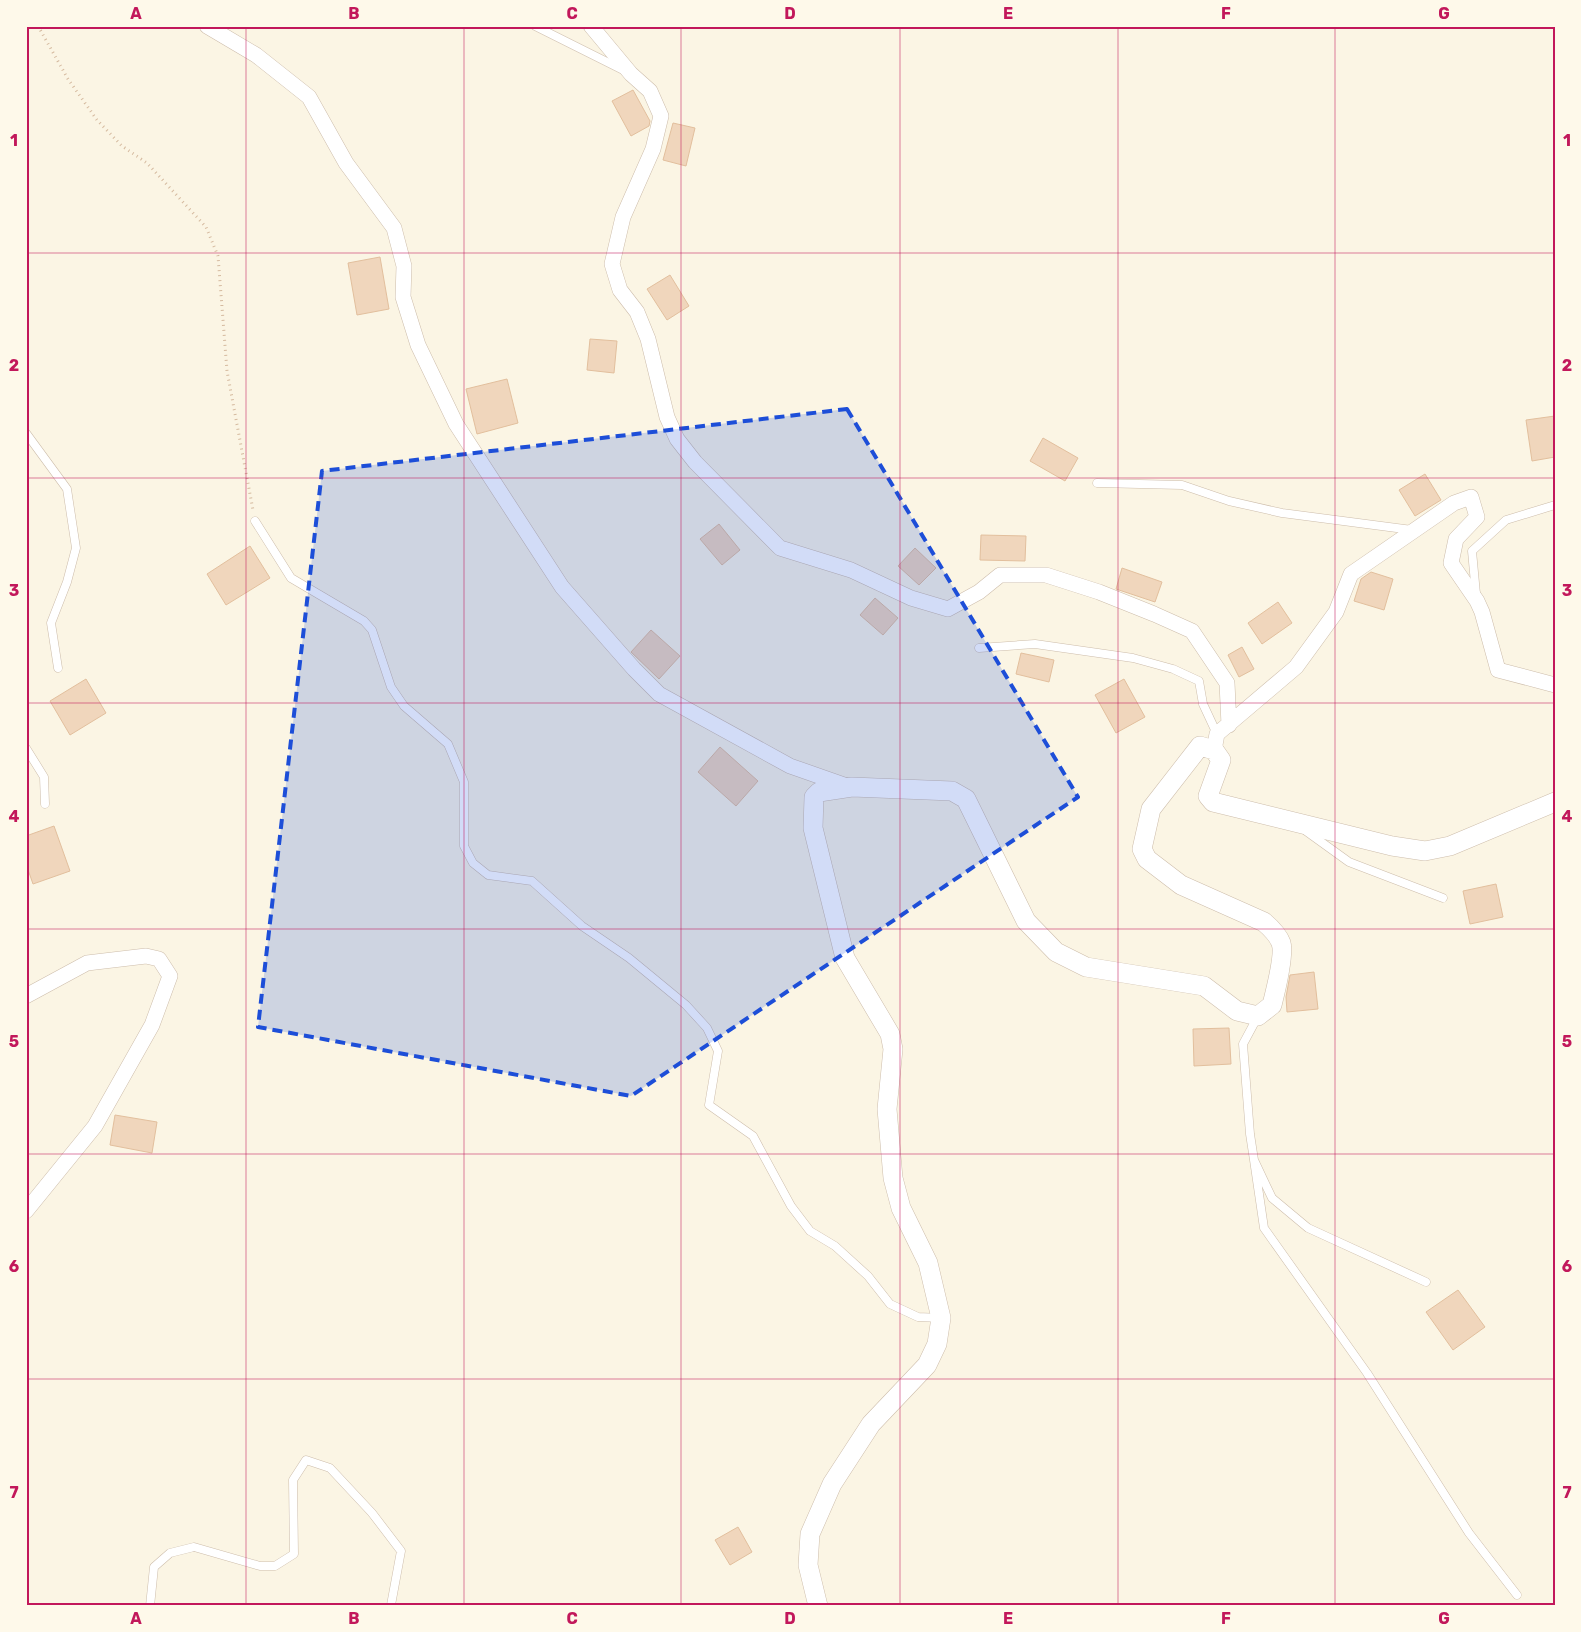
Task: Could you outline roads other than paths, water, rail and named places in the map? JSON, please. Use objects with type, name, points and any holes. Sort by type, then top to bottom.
[{"type":"street","points":[[207,26],[256,55],[309,97],[346,163],[394,228],[404,266],[403,297],[418,345],[456,424],[562,587],[634,669],[659,694],[790,766],[852,787]]},
{"type":"street","points":[[591,26],[631,74],[650,91],[661,116],[653,150],[623,217],[612,264],[620,290],[637,312],[648,339],[667,418],[677,439],[695,462],[780,548],[851,570],[911,598],[948,609],[979,592],[1000,575],[1046,575],[1099,592],[1192,631],[1227,683],[1220,736],[1221,760],[1208,796],[1213,802],[1392,846],[1424,851],[1450,846],[1555,802]]},
{"type":"street","points":[[818,1606],[808,1565],[810,1534],[832,1484],[871,1424],[927,1365],[937,1344],[941,1318],[928,1263],[901,1208],[893,1178],[886,1109],[892,1049],[890,1034],[845,958],[813,828],[814,797],[818,792],[852,787],[952,791],[966,799],[1026,921],[1056,952],[1086,968],[1204,986],[1237,1011],[1258,1016],[1272,1006],[1280,967],[1282,945],[1272,929],[1264,922],[1181,885],[1147,859],[1142,849],[1151,808],[1200,746],[1220,736],[1296,667],[1336,612],[1352,574],[1454,503],[1471,497],[1477,517],[1456,539],[1451,563],[1482,612],[1498,670],[1555,685]]},
{"type":"street","points":[[26,996],[86,963],[146,956],[159,959],[170,976],[152,1025],[95,1126],[26,1211]]},
{"type":"lane","points":[[535,26],[631,74]]},
{"type":"lane","points":[[26,433],[67,489],[76,548],[67,582],[51,623],[58,668]]},
{"type":"lane","points":[[1097,482],[1182,485],[1228,501],[1282,513],[1414,530]]},
{"type":"lane","points":[[1477,602],[1472,551],[1506,520],[1555,505]]},
{"type":"lane","points":[[255,520],[290,578],[364,621],[372,630],[391,687],[404,706],[448,744],[464,782],[464,846],[473,863],[488,875],[532,881],[582,926],[629,958],[686,1005],[707,1028],[718,1051],[709,1105],[753,1136],[791,1206],[810,1231],[835,1246],[868,1276],[890,1304],[918,1317],[941,1318]]},
{"type":"lane","points":[[979,648],[1036,644],[1133,658],[1173,670],[1199,681],[1203,704],[1220,736]]},
{"type":"lane","points":[[26,748],[44,777],[45,804]]},
{"type":"lane","points":[[1292,821],[1349,862],[1443,898]]},
{"type":"lane","points":[[1258,1016],[1243,1044],[1250,1134],[1264,1228],[1367,1374],[1469,1533],[1517,1595]]},
{"type":"lane","points":[[1254,1160],[1272,1198],[1308,1228],[1426,1282]]},
{"type":"lane","points":[[150,1606],[154,1567],[170,1553],[194,1547],[260,1566],[275,1566],[294,1554],[293,1480],[306,1460],[330,1468],[372,1513],[401,1551],[391,1605]]}]
